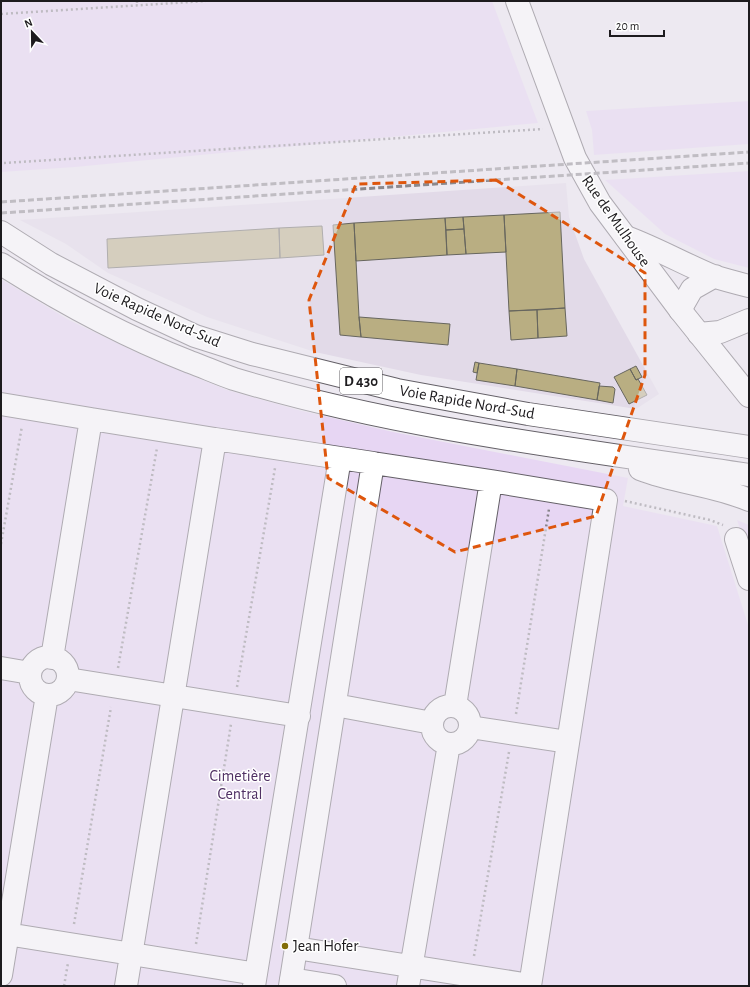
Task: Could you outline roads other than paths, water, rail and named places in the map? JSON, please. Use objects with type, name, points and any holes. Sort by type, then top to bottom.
[{"type":"main road","name":"Rue de Mulhouse","points":[[517,1],[575,158],[584,176],[600,203],[680,310],[749,396]]},
{"type":"main road","name":"Voie Rapide Nord-Sud","points":[[1,232],[51,264],[137,309],[195,336],[252,354],[397,390],[528,414],[749,447]]},
{"type":"main road","points":[[626,237],[648,245],[684,263],[715,276],[749,286]]},
{"type":"main road","name":"Voie Rapide Nord-Sud","points":[[1,264],[55,297],[112,328],[232,378],[336,405],[395,418],[504,438],[749,475]]},
{"type":"main road","points":[[680,310],[692,289],[715,276]]},
{"type":"main road","points":[[699,334],[720,332],[749,320]]},
{"type":"main road","points":[[1,404],[606,500],[530,985],[471,976],[410,976],[296,948]]},
{"type":"main road","points":[[52,658],[91,418]]},
{"type":"main road","points":[[126,986],[215,439]]},
{"type":"main road","points":[[596,452],[658,476],[735,494],[749,500]]},
{"type":"main road","points":[[4,934],[131,954],[255,980],[340,458]]},
{"type":"main road","points":[[334,986],[291,982],[373,463]]},
{"type":"main road","points":[[455,706],[491,481]]},
{"type":"main road","points":[[736,539],[749,579]]},
{"type":"main road","points":[[42,658],[52,658],[61,662],[66,670],[68,679],[64,688],[56,694],[47,696],[37,692],[31,684],[30,673],[34,664],[42,658]]},
{"type":"main road","points":[[1,668],[30,673]]},
{"type":"main road","points":[[68,679],[299,716]]},
{"type":"main road","points":[[1,975],[4,934],[47,696]]},
{"type":"main road","points":[[335,705],[432,723]]},
{"type":"main road","points":[[455,706],[463,710],[469,718],[470,727],[466,736],[459,743],[449,744],[440,741],[436,737],[433,733],[432,723],[436,713],[444,707],[455,706]]},
{"type":"main road","points":[[470,727],[568,742]]},
{"type":"main road","points":[[410,976],[449,744]]},
{"type":"railway","points":[[1,202],[749,152]]},
{"type":"railway","points":[[1,213],[749,163]]},
{"type":"place","name":"Jean Hofer","points":[[285,946]]},
{"type":"park label","name":"Cimetière Central","points":[[240,785]]}]
